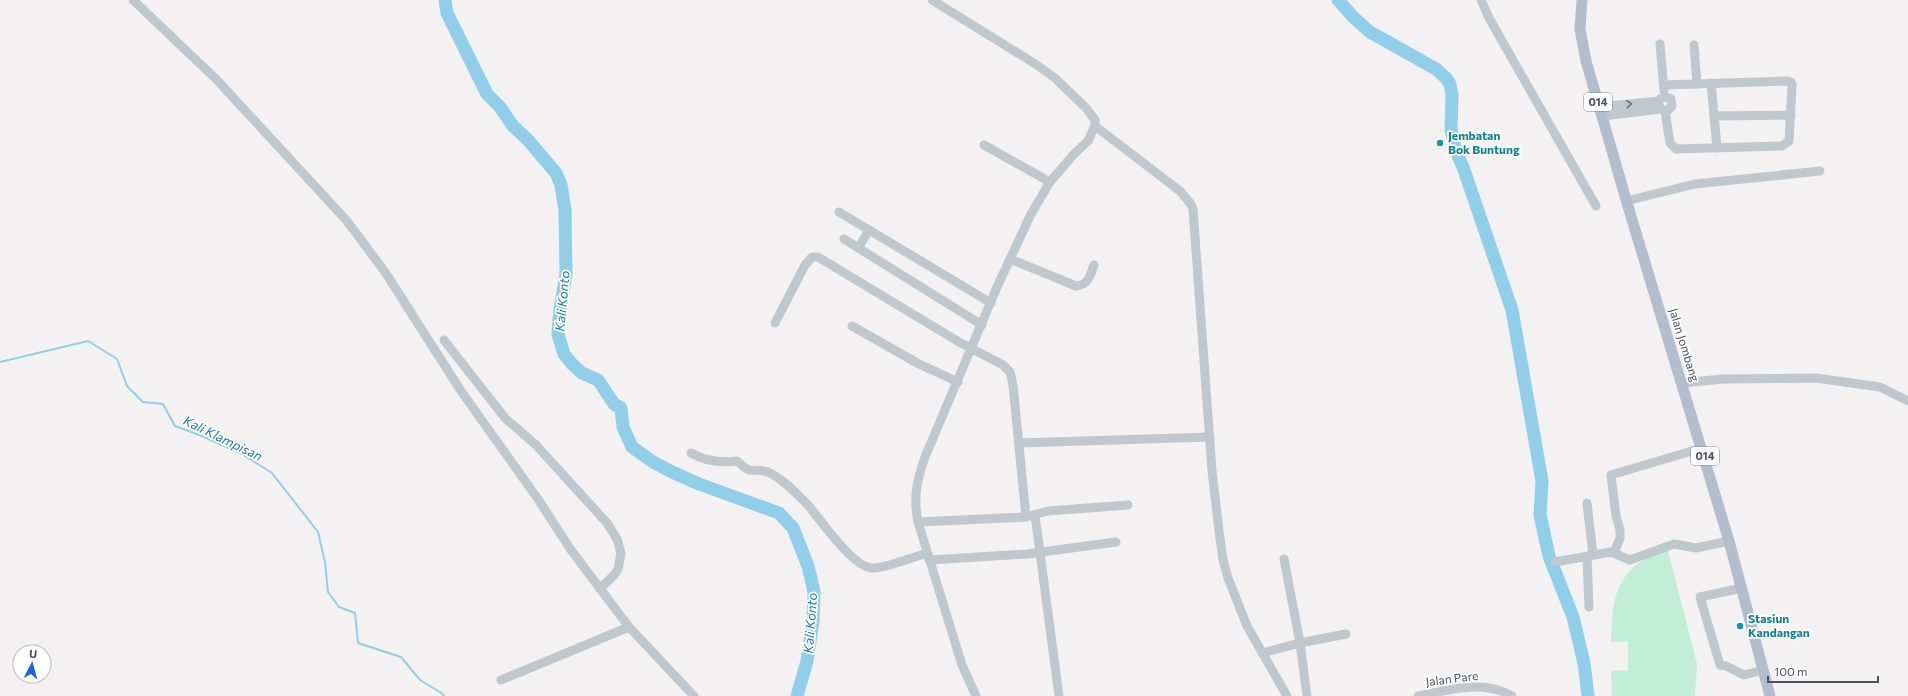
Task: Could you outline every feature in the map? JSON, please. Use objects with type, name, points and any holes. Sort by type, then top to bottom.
[{"type":"main road","name":"Jalan Jombang","points":[[1582,0],[1580,29],[1582,44],[1600,111],[1626,202],[1702,448],[1742,588],[1770,696]]},
{"type":"street","points":[[133,0],[217,80],[347,221],[385,272],[464,397],[600,589],[629,626],[694,696]]},
{"type":"street","points":[[932,0],[1056,79],[1086,108],[1094,120],[1095,126],[1088,141],[1074,154],[1050,182],[1031,214],[991,303],[918,478],[915,496],[918,522],[962,665],[976,696]]},
{"type":"street","points":[[1481,0],[1489,18],[1596,206]]},
{"type":"street","points":[[1660,44],[1664,85],[1662,104],[1670,143],[1673,148],[1784,146],[1789,141],[1792,85],[1790,81],[1664,85]]},
{"type":"street","points":[[1694,44],[1698,84]]},
{"type":"street","points":[[1711,83],[1717,148]]},
{"type":"street","points":[[1600,111],[1662,104]]},
{"type":"street","points":[[1714,116],[1791,115]]},
{"type":"street","points":[[1095,126],[1180,191],[1193,209],[1210,438],[1219,531],[1228,578],[1247,626],[1286,696]]},
{"type":"street","points":[[984,145],[1050,182]]},
{"type":"street","points":[[1626,202],[1695,184],[1820,171]]},
{"type":"street","points":[[839,212],[991,303]]},
{"type":"street","points":[[859,248],[869,230]]},
{"type":"street","points":[[844,239],[982,325]]},
{"type":"street","points":[[775,323],[806,265],[812,258],[818,257],[972,349],[995,360],[1010,372],[1030,516],[1040,552],[1059,696]]},
{"type":"street","points":[[1010,259],[1076,286],[1087,282],[1094,265]]},
{"type":"street","points":[[852,326],[919,364],[958,382]]},
{"type":"street","points":[[444,340],[506,418],[536,445],[607,523],[617,539],[621,553],[618,569],[600,589]]},
{"type":"street","points":[[1682,383],[1723,379],[1816,378],[1880,387],[1908,401]]},
{"type":"street","points":[[1019,443],[1210,438]]},
{"type":"street","points":[[1614,553],[1620,538],[1620,530],[1616,516],[1612,475],[1702,448]]},
{"type":"street","points":[[691,453],[719,462],[737,461],[744,468],[771,473],[807,504],[842,548],[866,566],[877,568],[928,556],[1040,552],[1116,542]]},
{"type":"street","points":[[1587,502],[1590,556],[1589,607]]},
{"type":"street","points":[[918,522],[1030,516],[1048,510],[1128,505]]},
{"type":"street","points":[[1555,562],[1614,553],[1630,560],[1674,544],[1696,548],[1729,541]]},
{"type":"street","points":[[1284,559],[1300,643],[1307,696]]},
{"type":"street","points":[[1742,588],[1700,597],[1720,665],[1726,666],[1744,675],[1764,670]]},
{"type":"street","points":[[501,680],[629,626]]},
{"type":"street","points":[[1262,653],[1300,643],[1346,634]]},
{"type":"street","name":"Jalan Pare","points":[[1418,696],[1458,688],[1488,687],[1512,696]]},
{"type":"green space","points":[[1668,550],[1697,664],[1695,696],[1612,696],[1611,671],[1628,670],[1628,642],[1611,642],[1615,598],[1624,579],[1631,570],[1643,560]]},
{"type":"waterway","name":"Kali Konto","points":[[445,0],[447,13],[487,94],[500,107],[513,126],[528,140],[556,173],[561,185],[565,210],[566,274],[560,309],[558,334],[564,354],[582,373],[598,380],[614,404],[621,408],[623,427],[632,447],[653,462],[672,472],[699,484],[779,513],[793,528],[808,566],[814,592],[813,621],[807,661],[797,696]]},
{"type":"waterway","points":[[1338,0],[1353,17],[1370,32],[1436,69],[1450,84],[1452,95],[1451,130],[1456,151],[1463,167],[1512,310],[1542,481],[1540,515],[1549,556],[1573,617],[1584,663],[1588,696]]},
{"type":"waterway","name":"Kali Klampisan","points":[[0,362],[88,341],[117,359],[127,386],[143,402],[163,404],[175,426],[242,454],[272,473],[318,532],[325,562],[328,592],[339,607],[355,613],[358,643],[401,657],[420,680],[444,696]]},
{"type":"place","name":"Jembatan Bok Buntung","points":[[1440,143]]},
{"type":"place","name":"Stasiun Kandangan","points":[[1740,626]]}]
